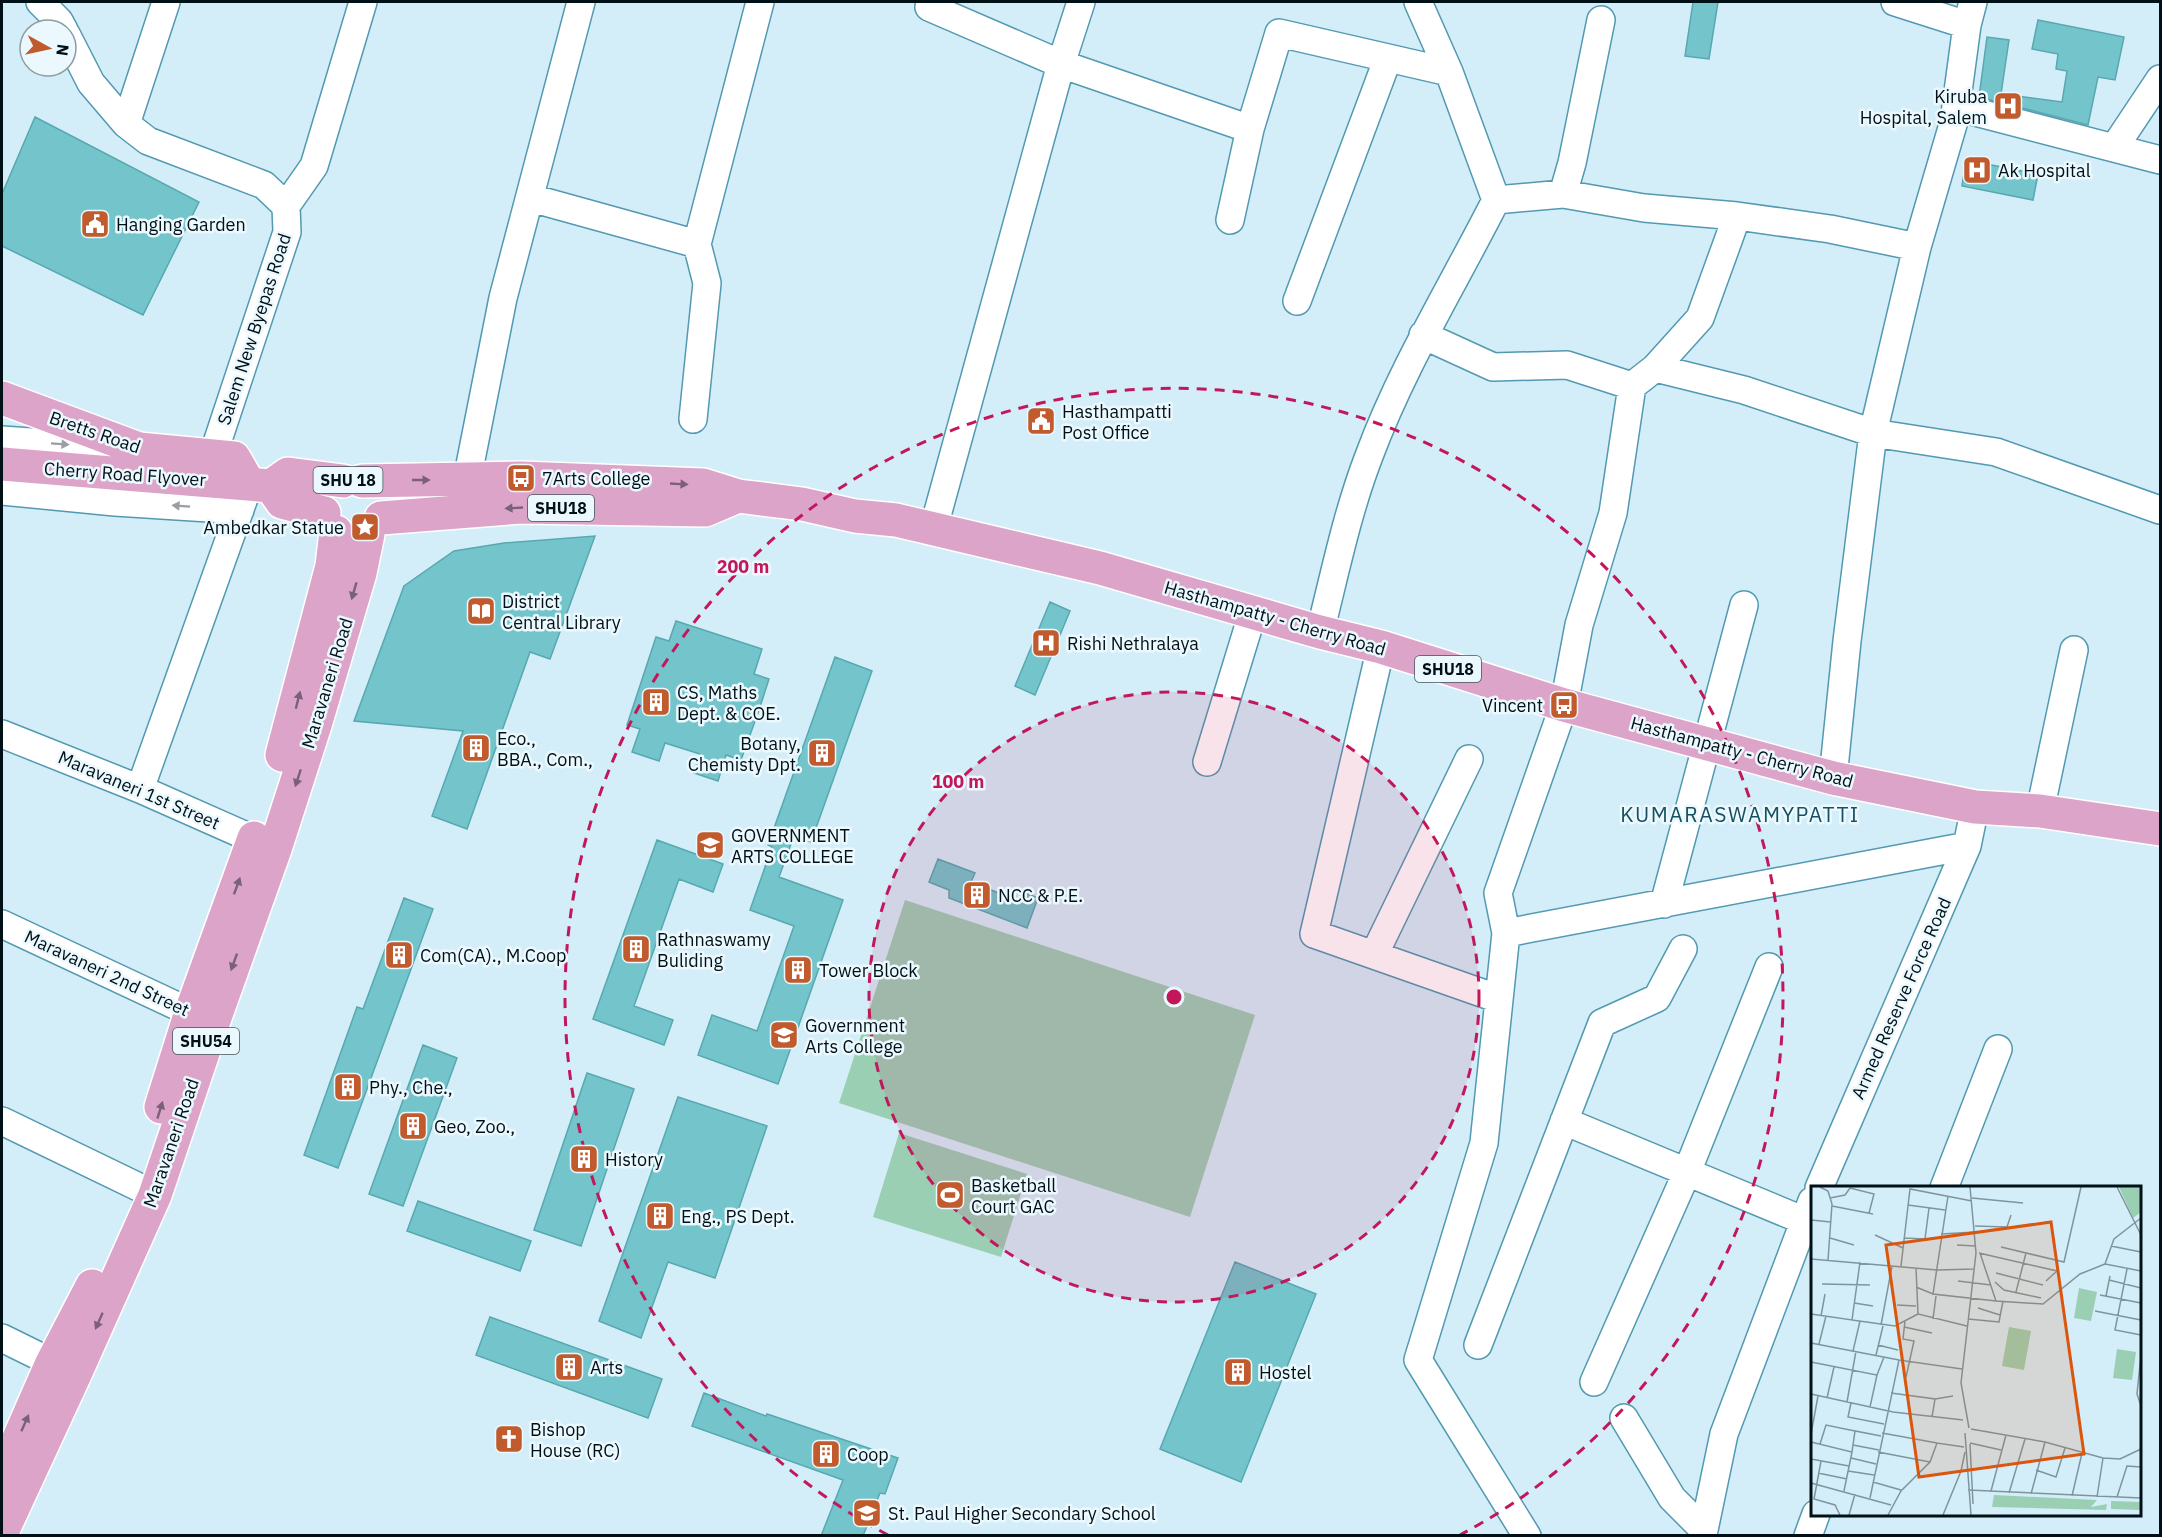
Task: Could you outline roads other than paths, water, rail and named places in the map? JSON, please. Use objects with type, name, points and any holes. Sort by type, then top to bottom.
[{"type":"main road","name":"Bretts Road","points":[[2,398],[139,449],[240,483]]},
{"type":"main road","name":"Cherry Road Flyover","points":[[2,464],[240,483]]},
{"type":"main road","name":"Hasthampatty - Cherry Road","points":[[240,483],[288,474],[353,481],[521,478],[704,485],[738,496],[802,504],[855,516],[896,520],[1100,568],[1320,632],[1381,647],[1564,705],[1833,778],[1975,807],[2040,811],[2160,830]]},
{"type":"main road","name":"SHU 18","points":[[330,523],[324,503],[328,494],[334,486],[353,481],[371,485],[377,491],[381,500],[374,526]]},
{"type":"main road","points":[[240,483],[330,523],[350,538],[359,538],[374,526]]},
{"type":"main road","name":"SHU18","points":[[374,526],[521,507],[705,510],[738,496]]},
{"type":"main road","name":"Maravaneri Road","points":[[264,844],[288,738],[332,566],[330,523]]},
{"type":"main road","name":"Maravaneri Road","points":[[3,1522],[64,1369],[145,1191],[202,1017],[264,844],[315,725],[374,526]]},
{"type":"main road","name":"Maravaneri Road","points":[[2,1477],[64,1369]]},
{"type":"street","name":"Salem New Byepas Road","points":[[40,2],[56,18]]},
{"type":"street","points":[[126,124],[166,2]]},
{"type":"street","points":[[286,207],[314,166],[363,2]]},
{"type":"street","points":[[466,480],[503,298],[581,2]]},
{"type":"street","points":[[693,419],[707,283],[697,244],[760,2]]},
{"type":"street","points":[[933,530],[1061,64],[1081,2]]},
{"type":"street","points":[[1320,632],[1348,523],[1369,457],[1423,335],[1496,200],[1449,72],[1418,2]]},
{"type":"street","points":[[1833,778],[1847,641],[1873,433],[1917,247],[1953,122],[1970,13],[1895,2]]},
{"type":"street","points":[[929,7],[1061,64],[1250,129]]},
{"type":"street","points":[[1563,194],[1572,164],[1601,20]]},
{"type":"street","points":[[1230,220],[1250,129],[1279,33],[1449,72]]},
{"type":"street","name":"Salem New Byepas Road","points":[[78,58],[91,83],[126,124],[148,141],[264,185],[286,207],[287,232],[240,483],[140,789]]},
{"type":"street","points":[[1297,301],[1388,58]]},
{"type":"street","points":[[2114,148],[2160,79]]},
{"type":"street","points":[[1956,107],[2160,160]]},
{"type":"street","points":[[1496,200],[1563,194],[1644,208],[1737,216],[1830,229],[1917,247]]},
{"type":"street","points":[[531,198],[697,244]]},
{"type":"street","points":[[1527,1536],[1418,1360],[1484,1143],[1506,933],[1498,893],[1564,705],[1580,625],[1612,513],[1632,386],[1655,368],[1700,318],[1737,216]]},
{"type":"street","points":[[1423,335],[1493,368],[1567,365],[1632,386]]},
{"type":"street","points":[[1655,368],[1744,390],[1873,433],[1996,452],[2160,510]]},
{"type":"street","points":[[2,440],[139,449]]},
{"type":"street","points":[[2,491],[115,502],[240,483]]},
{"type":"street","points":[[1664,904],[1744,605]]},
{"type":"street","points":[[1207,762],[1253,612]]},
{"type":"street","points":[[1381,647],[1314,934],[1499,999]]},
{"type":"street","points":[[2040,811],[2074,650]]},
{"type":"street","name":"Maravaneri 1st Street","points":[[2,734],[140,789],[264,844]]},
{"type":"street","points":[[1374,955],[1469,759]]},
{"type":"street","name":"Armed Reserve Force Road","points":[[1820,1186],[1967,846],[1975,807]]},
{"type":"street","points":[[1506,933],[1967,846]]},
{"type":"street","name":"Maravaneri 2nd Street","points":[[2,924],[202,1017]]},
{"type":"street","points":[[1478,1345],[1602,1023],[1657,998],[1683,950]]},
{"type":"street","points":[[1594,1382],[1687,1172],[1769,967]]},
{"type":"street","points":[[1945,1186],[1998,1049]]},
{"type":"street","points":[[2,1121],[145,1191]]},
{"type":"street","points":[[1564,1121],[1687,1172],[1810,1215],[1724,1434],[1704,1530],[1672,1498],[1624,1418]]},
{"type":"street","points":[[2,1338],[64,1369]]},
{"type":"street","points":[[1808,1536],[1816,1516]]},
{"type":"place","name":"Kiruba Hospital, Salem","points":[[2008,106]]},
{"type":"place","name":"Ak Hospital","points":[[1977,170]]},
{"type":"place","name":"Hanging Garden","points":[[95,224]]},
{"type":"place","name":"Hasthampatti Post Office","points":[[1041,421]]},
{"type":"place","name":"7Arts College","points":[[521,478]]},
{"type":"place","name":"Ambedkar Statue","points":[[365,527]]},
{"type":"place","name":"District Central Library","points":[[481,611]]},
{"type":"place","name":"Rishi Nethralaya","points":[[1046,643]]},
{"type":"place","name":"CS, Maths Dept. & COE.","points":[[656,702]]},
{"type":"place","name":"Vincent","points":[[1564,705]]},
{"type":"place","name":"Eco., BBA., Com.,","points":[[476,748]]},
{"type":"place","name":"Botany, Chemisty Dpt.","points":[[822,753]]},
{"type":"place","name":"GOVERNMENT ARTS COLLEGE","points":[[710,845]]},
{"type":"place","name":"NCC & P.E.","points":[[977,895]]},
{"type":"place","name":"Rathnaswamy Buliding","points":[[636,949]]},
{"type":"place","name":"Com(CA)., M.Coop","points":[[399,955]]},
{"type":"place","name":"Tower Block","points":[[798,970]]},
{"type":"place","name":"Government Arts College","points":[[784,1035]]},
{"type":"place","name":"Phy., Che.,","points":[[348,1087]]},
{"type":"place","name":"Geo, Zoo.,","points":[[413,1126]]},
{"type":"place","name":"History","points":[[584,1159]]},
{"type":"place","name":"Basketball Court GAC","points":[[950,1195]]},
{"type":"place","name":"Eng., PS Dept.","points":[[660,1216]]},
{"type":"place","name":"Arts","points":[[569,1367]]},
{"type":"place","name":"Hostel","points":[[1238,1372]]},
{"type":"place","name":"Bishop House (RC)","points":[[509,1439]]},
{"type":"place","name":"Coop","points":[[826,1454]]},
{"type":"place","name":"St. Paul Higher Secondary School","points":[[867,1513]]},
{"type":"district","name":"KUMARASWAMYPATTI","points":[[1740,814]]}]
